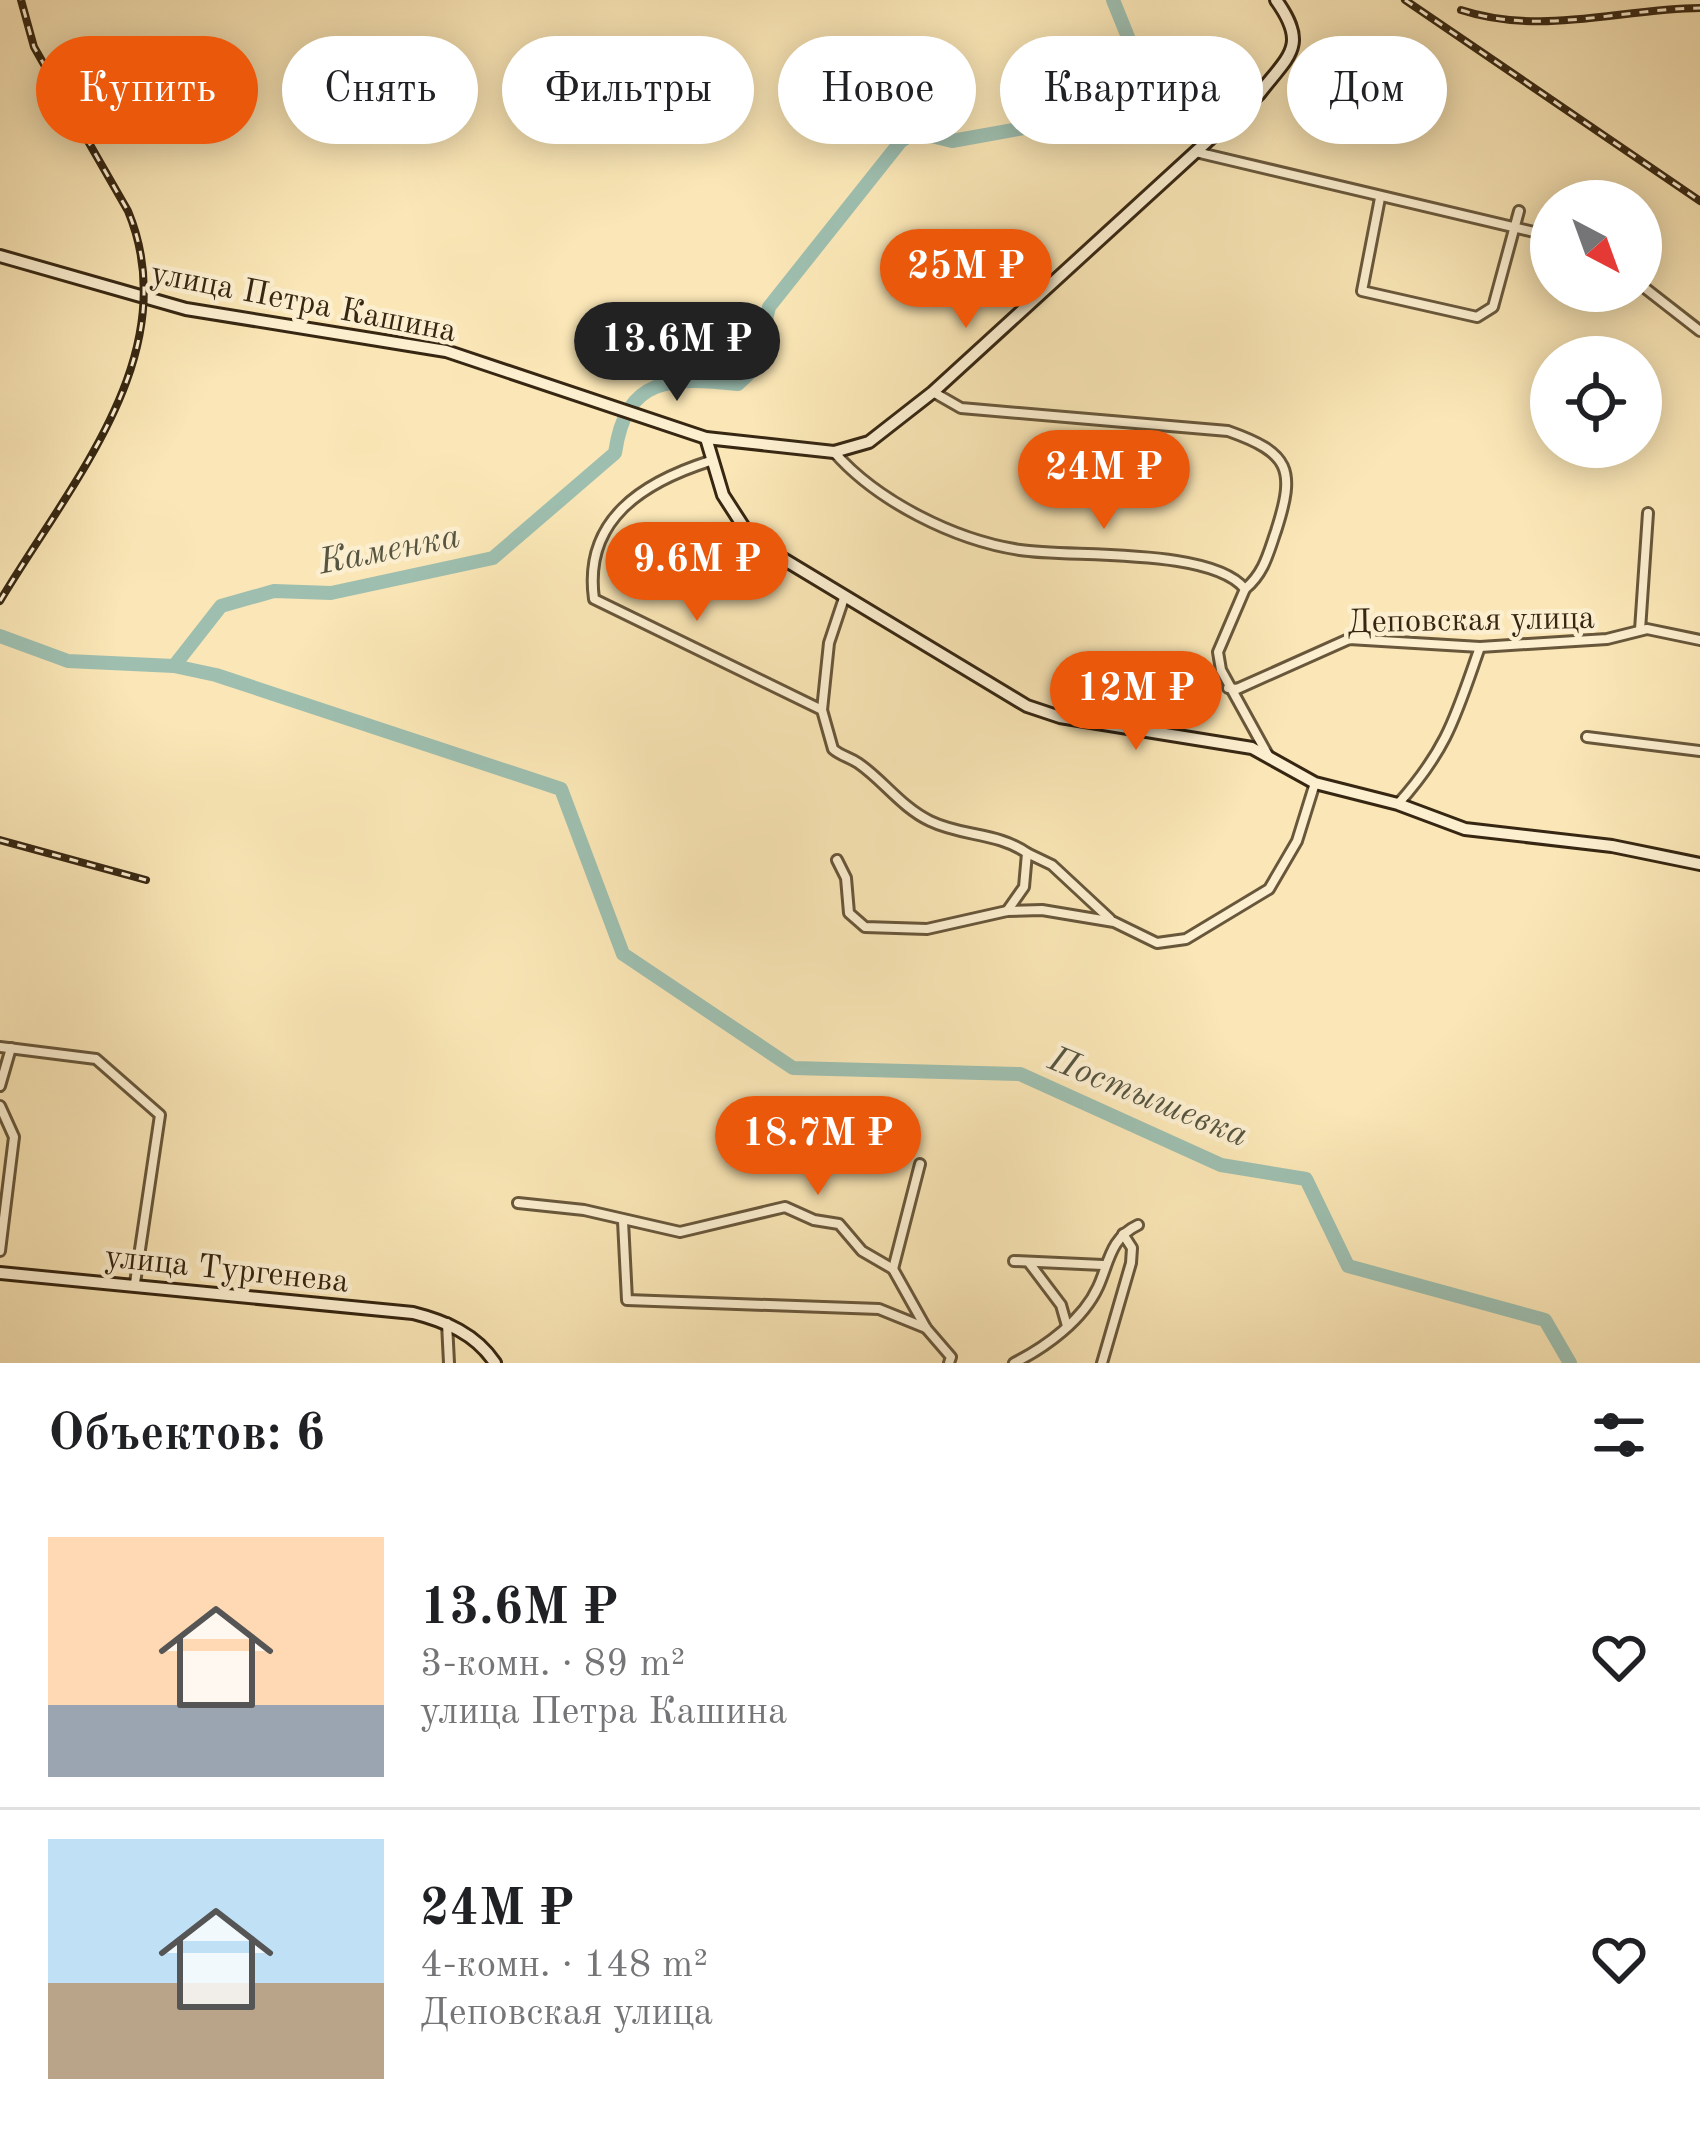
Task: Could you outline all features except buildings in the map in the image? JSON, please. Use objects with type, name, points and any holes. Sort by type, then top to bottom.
[{"type":"street","points":[[834,452],[869,442],[933,392],[1200,153],[1290,54],[1295,26],[1276,0]]},
{"type":"street","points":[[1200,153],[1530,232]]},
{"type":"street","points":[[1380,198],[1362,291],[1477,317],[1493,307],[1519,211]]},
{"type":"street","name":"улица Петра Кашина","points":[[0,256],[186,309],[446,351],[706,438],[834,452]]},
{"type":"street","points":[[1662,301],[1700,331]]},
{"type":"street","points":[[933,392],[961,408],[1228,430],[1268,445],[1284,467],[1289,490],[1263,571],[1244,590],[1218,652],[1227,688],[1269,757]]},
{"type":"street","points":[[706,438],[710,461],[739,528],[844,598],[1027,706],[1060,717],[1252,748],[1316,783],[1398,804],[1465,829],[1612,846],[1700,864]]},
{"type":"street","points":[[834,452],[879,494],[980,541],[1020,550],[1148,557],[1221,573],[1244,590]]},
{"type":"street","points":[[710,461],[643,487],[620,505],[602,546],[594,599],[822,710]]},
{"type":"street","points":[[1640,630],[1648,513]]},
{"type":"street","points":[[844,598],[829,643],[822,710],[833,749],[860,764],[927,820],[963,834],[993,836],[1052,866],[1114,922],[1157,943],[1186,939],[1257,901],[1297,841],[1316,783]]},
{"type":"street","name":"Деповская улица","points":[[1227,688],[1237,689],[1349,639],[1480,647],[1607,639],[1640,630],[1700,640]]},
{"type":"street","points":[[1398,804],[1436,762],[1461,710],[1480,647]]},
{"type":"street","points":[[1587,737],[1700,751]]},
{"type":"street","points":[[1007,911],[1024,886],[1027,853]]},
{"type":"street","points":[[837,860],[846,878],[849,913],[865,928],[927,929],[1007,911],[1042,910],[1114,922]]},
{"type":"street","points":[[0,1086],[6,1047],[96,1059],[160,1114],[135,1283]]},
{"type":"street","points":[[0,1106],[14,1137],[0,1251]]},
{"type":"street","points":[[893,1269],[920,1164]]},
{"type":"street","points":[[518,1203],[680,1232],[785,1207],[814,1220],[839,1224],[862,1251],[893,1269],[926,1328],[953,1361]]},
{"type":"street","points":[[623,1221],[627,1300],[879,1310],[926,1328]]},
{"type":"street","points":[[1014,1363],[1067,1326],[1100,1283],[1103,1265],[1124,1234],[1138,1225]]},
{"type":"street","points":[[1102,1363],[1131,1263],[1132,1249],[1124,1234]]},
{"type":"street","points":[[1014,1261],[1103,1265]]},
{"type":"street","points":[[1029,1263],[1061,1305],[1067,1326]]},
{"type":"street","name":"улица Тургенева","points":[[0,1274],[135,1283],[447,1322]]},
{"type":"street","points":[[447,1322],[449,1363]]},
{"type":"street","points":[[447,1322],[480,1344],[495,1363]]},
{"type":"waterway","name":"Каменка","points":[[174,666],[221,606],[274,591],[331,593],[493,558],[615,453],[629,409],[641,395],[673,382],[738,384],[754,369],[769,307],[901,141],[915,132],[952,141],[1024,128],[1046,112],[1055,82],[1068,74],[1109,69],[1128,37],[1113,0]]},
{"type":"waterway","name":"Постышевка","points":[[0,636],[68,661],[174,666],[216,675],[561,789],[623,954],[793,1068],[1020,1074],[1221,1165],[1306,1179],[1348,1266],[1545,1320],[1570,1363]]},
{"type":"railway","points":[[0,601],[112,416],[132,366],[143,316],[142,264],[128,211],[34,47],[21,0]]},
{"type":"railway","points":[[1405,0],[1700,201]]},
{"type":"railway","points":[[1461,10],[1550,21],[1700,8]]},
{"type":"railway","points":[[0,840],[146,880]]}]
